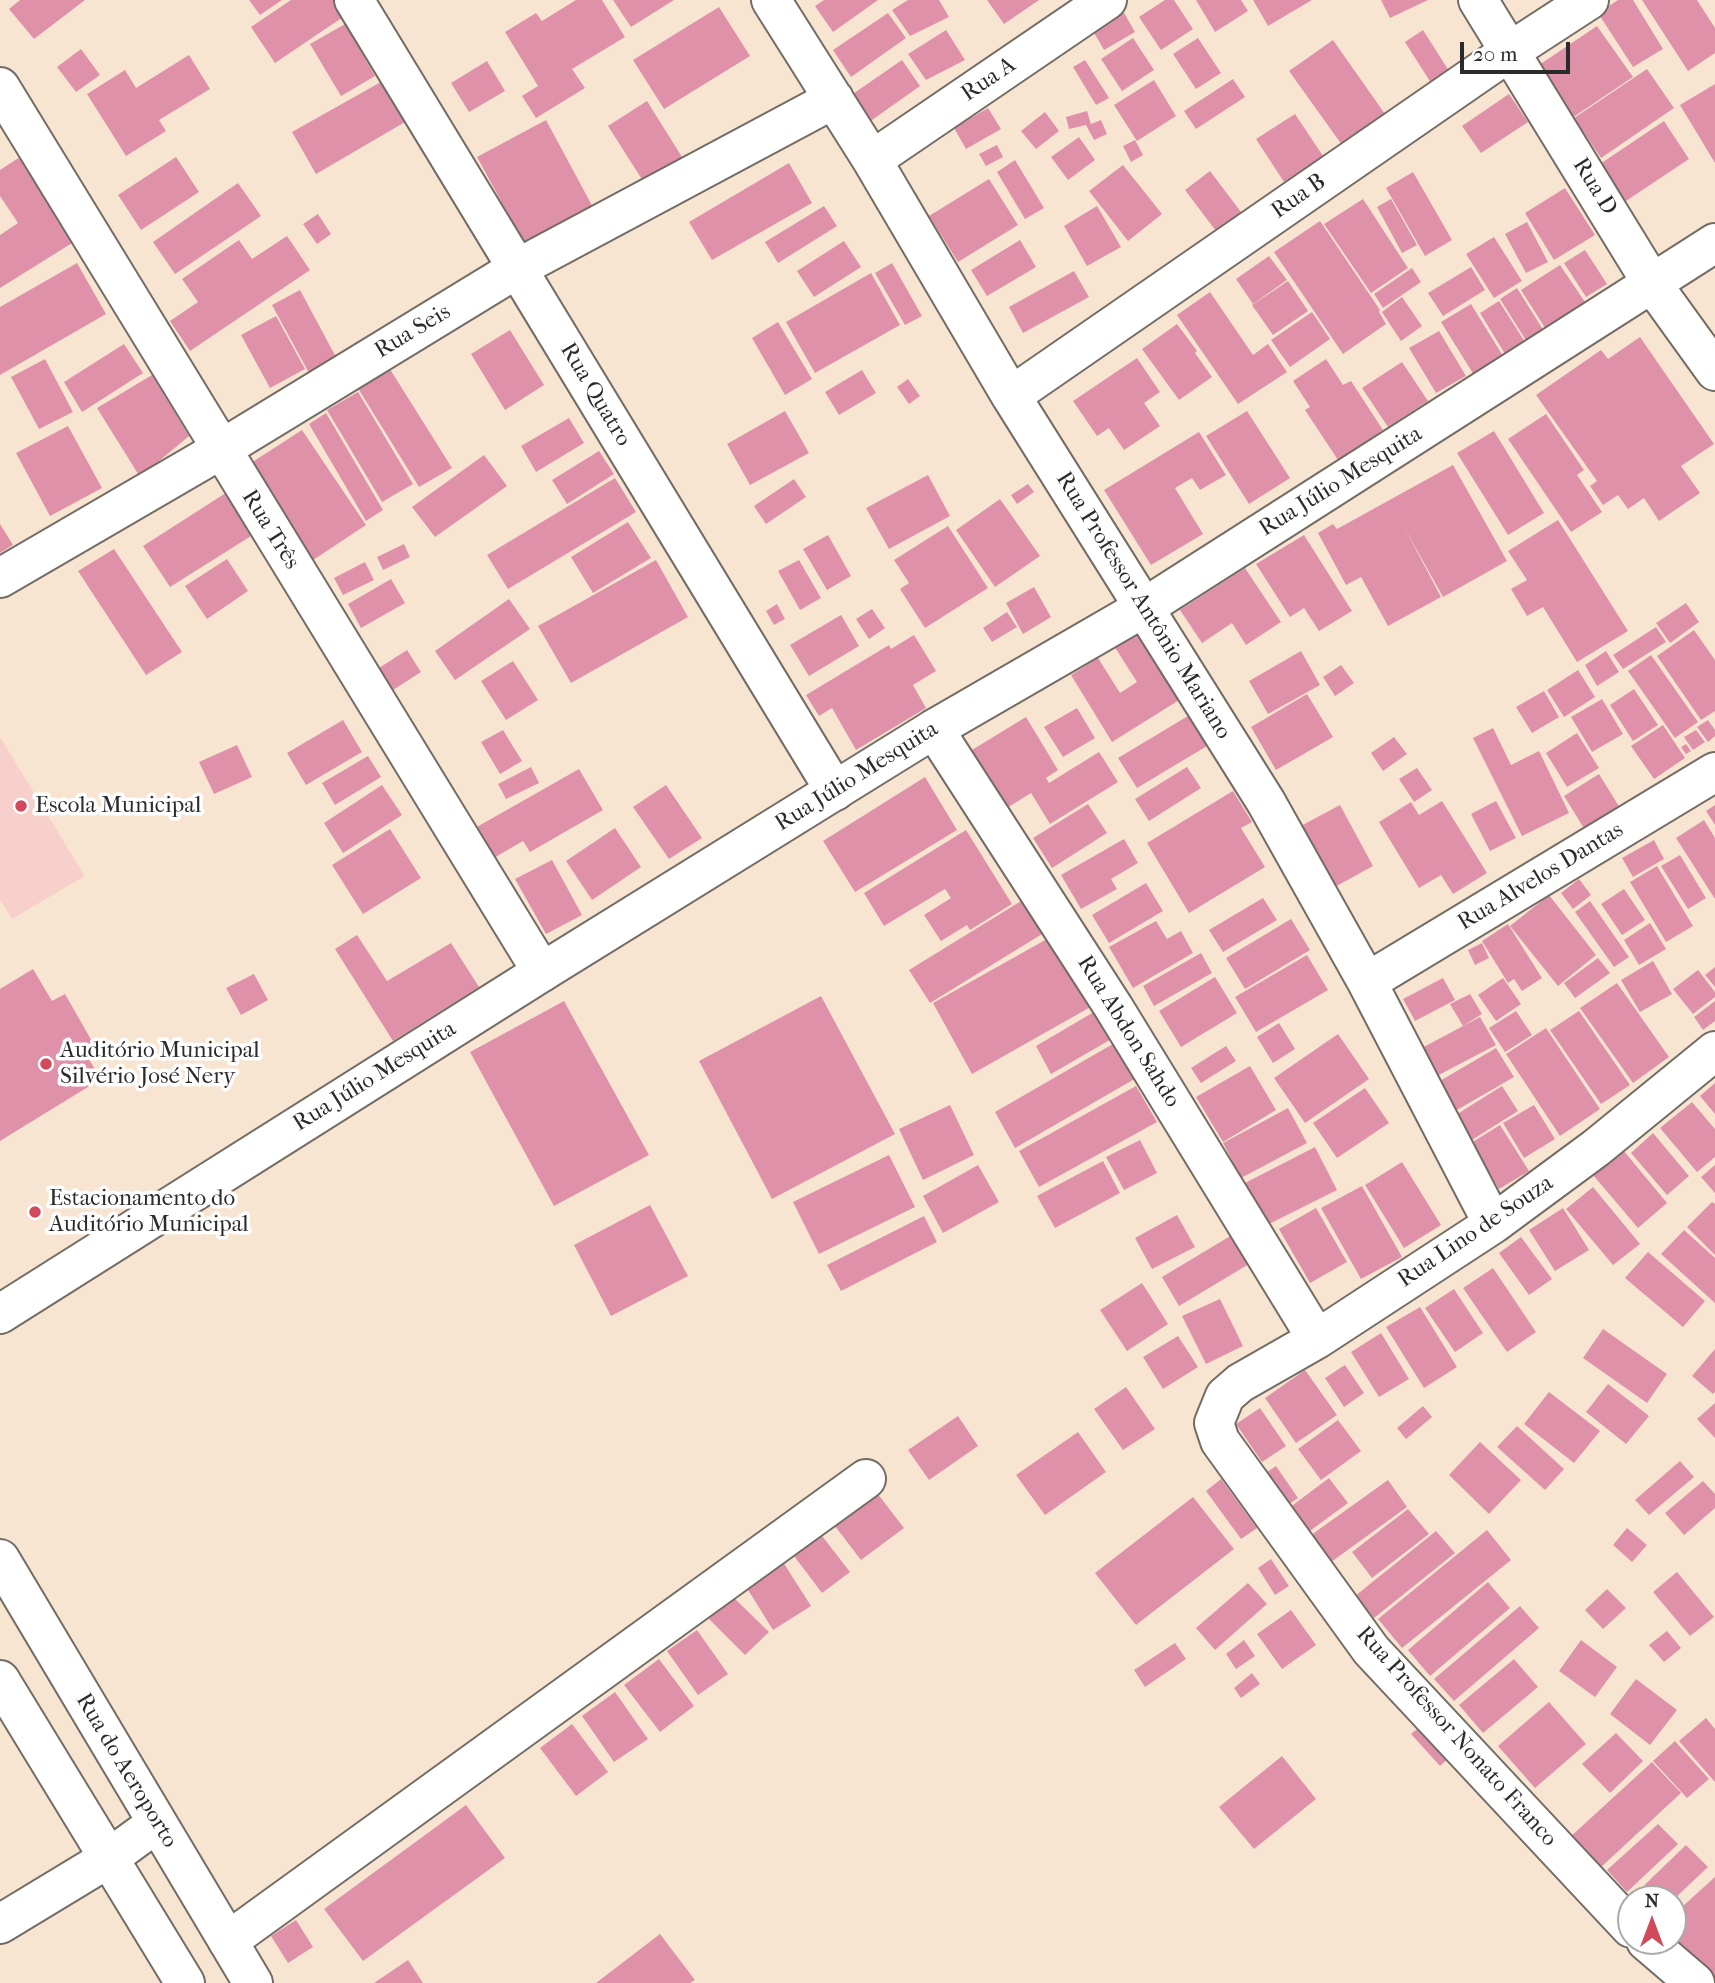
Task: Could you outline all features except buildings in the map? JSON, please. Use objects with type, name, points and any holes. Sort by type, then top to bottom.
[{"type":"street","name":"Rua Quatro","points":[[355,0],[835,791]]},
{"type":"street","name":"Rua Professor Antônio Mariano","points":[[771,0],[872,160],[1011,396],[1266,802],[1367,982],[1493,1224]]},
{"type":"street","name":"Rua A","points":[[872,160],[1107,0]]},
{"type":"street","name":"Rua D","points":[[1478,0],[1653,285],[1715,371]]},
{"type":"street","name":"Rua B","points":[[1011,396],[1509,52],[1589,0]]},
{"type":"street","name":"Rua Três","points":[[0,87],[542,972]]},
{"type":"street","name":"Rua Seis","points":[[0,578],[220,450],[518,268],[834,99]]},
{"type":"street","name":"Rua Júlio Mesquita","points":[[0,1314],[542,972],[934,729],[1144,607],[1715,243]]},
{"type":"street","name":"Rua Abdon Sahdo","points":[[934,729],[1107,996],[1317,1339]]},
{"type":"street","name":"Rua Alvelos Dantas","points":[[1367,982],[1715,772]]},
{"type":"street","name":"Rua Lino de Souza","points":[[1225,1396],[1240,1382],[1317,1339],[1493,1224],[1596,1148],[1715,1051]]},
{"type":"street","name":"Rua Professor Nonato Franco","points":[[1225,1396],[1214,1423],[1220,1441],[1371,1650],[1617,1913]]},
{"type":"street","points":[[228,1941],[866,1479]]},
{"type":"street","name":"Rua do Aeroporto","points":[[0,1559],[253,1983]]},
{"type":"street","points":[[0,1680],[185,1983]]},
{"type":"street","points":[[0,1924],[109,1858],[158,1823]]},
{"type":"street","points":[[1662,1955],[1694,1982]]},
{"type":"shaded area","name":"Escola Municipal","points":[[0,737],[85,876],[12,919],[0,900]]},
{"type":"place","name":"Escola Municipal","points":[[21,806]]},
{"type":"place","name":"Auditório Municipal Silvério José Nery","points":[[46,1064]]},
{"type":"place","name":"Estacionamento do Auditório Municipal","points":[[35,1212]]}]
